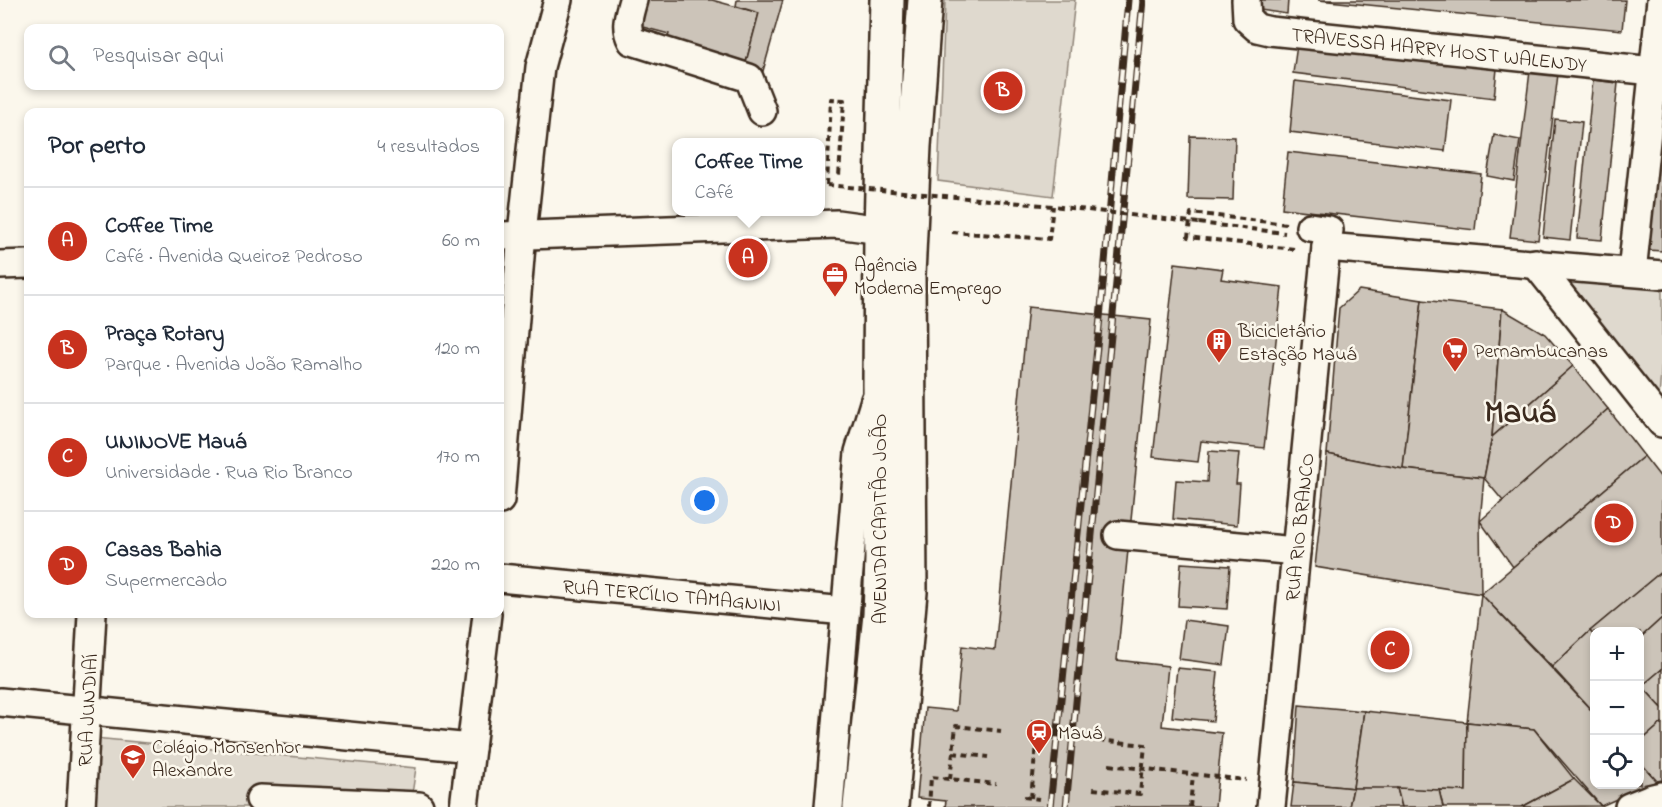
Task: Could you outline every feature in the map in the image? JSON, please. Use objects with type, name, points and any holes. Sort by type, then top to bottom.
[{"type":"highway","points":[[888,0],[895,230]]},
{"type":"highway","points":[[895,230],[915,133],[925,0]]},
{"type":"highway","points":[[915,133],[929,108],[939,20],[939,9],[933,0]]},
{"type":"highway","name":"AVENIDA CAPITÃO JOÃO","points":[[860,807],[880,615],[882,560],[880,384],[895,230]]},
{"type":"highway","name":"AVENIDA CAPITÃO JOÃO","points":[[891,807],[910,592],[908,276],[895,230]]},
{"type":"street","points":[[504,404],[511,235],[540,67],[558,0]]},
{"type":"street","points":[[633,0],[627,22],[627,33],[632,41],[749,78],[762,111]]},
{"type":"street","name":"TRAVESSA HARRY HOST WALENDY","points":[[1246,0],[1247,20],[1257,28],[1270,31],[1653,71]]},
{"type":"street","points":[[1632,272],[1660,0]]},
{"type":"street","points":[[511,235],[837,224],[895,230]]},
{"type":"street","points":[[1308,236],[1535,263],[1662,274]]},
{"type":"street","name":"RUA RIO BRANCO","points":[[1271,807],[1296,551],[1308,236]]},
{"type":"street","points":[[1535,263],[1662,424]]},
{"type":"street","points":[[0,265],[24,264]]},
{"type":"street","points":[[829,807],[859,452],[880,384]]},
{"type":"street","points":[[1662,418],[1662,424]]},
{"type":"street","points":[[1118,536],[1296,551]]},
{"type":"street","name":"RUA TERCÍLIO TAMAGNINI","points":[[504,578],[845,611]]},
{"type":"street","name":"RUA JUNDIAÍ","points":[[81,807],[92,618]]},
{"type":"street","points":[[464,807],[487,618]]},
{"type":"street","points":[[0,702],[471,748]]},
{"type":"street","points":[[1629,807],[1649,798],[1662,796]]},
{"type":"street","points":[[260,799],[419,806]]},
{"type":"path","points":[[839,176],[844,100],[831,99],[827,184],[1053,206],[1308,236]]},
{"type":"path","points":[[952,232],[1049,239],[1053,206]]},
{"type":"path","points":[[1295,250],[1188,237],[1191,213],[1308,236]]},
{"type":"path","points":[[1031,722],[1046,724]]},
{"type":"path","points":[[1031,798],[1038,723]]},
{"type":"path","points":[[950,779],[956,726],[1000,731]]},
{"type":"path","points":[[1093,789],[1140,794],[1143,769],[1145,745],[1098,740]]},
{"type":"path","points":[[953,753],[988,757]]},
{"type":"path","points":[[1109,765],[1218,777]]},
{"type":"path","points":[[1190,807],[1193,774]]},
{"type":"path","points":[[928,807],[932,777],[996,784]]},
{"type":"path","points":[[1024,797],[1039,799]]},
{"type":"shaded area","points":[[945,0],[1075,0],[1053,196],[938,181]]},
{"type":"shaded area","points":[[1550,269],[1662,281],[1662,360],[1658,410]]},
{"type":"shaded area","points":[[94,738],[416,768],[410,807],[89,807]]},
{"type":"building","points":[[646,0],[712,0],[759,13],[745,66],[665,45],[669,34],[639,26]]},
{"type":"building","points":[[737,0],[783,0],[763,71],[745,66],[759,13],[736,6]]},
{"type":"building","points":[[1255,0],[1288,0],[1287,14],[1253,9]]},
{"type":"building","points":[[1318,0],[1625,0],[1622,30]]},
{"type":"building","points":[[1297,45],[1497,69],[1494,98],[1293,73]]},
{"type":"building","points":[[1530,71],[1558,74],[1538,240],[1510,237]]},
{"type":"building","points":[[1593,80],[1618,83],[1602,240],[1577,238]]},
{"type":"building","points":[[1295,81],[1451,100],[1445,151],[1290,132]]},
{"type":"building","points":[[1662,117],[1662,251],[1648,250]]},
{"type":"building","points":[[1555,119],[1582,122],[1570,240],[1543,237]]},
{"type":"building","points":[[1494,135],[1520,140],[1514,181],[1487,176]]},
{"type":"building","points":[[1190,136],[1235,137],[1233,200],[1188,199]]},
{"type":"building","points":[[1288,152],[1481,174],[1475,230],[1282,208]]},
{"type":"building","name":"Bicicletário Estação Mauá","points":[[1175,263],[1223,269],[1221,279],[1282,287],[1264,448],[1201,441],[1198,462],[1153,457]]},
{"type":"building","points":[[1359,290],[1422,300],[1403,469],[1327,454],[1339,308]]},
{"type":"building","name":"Pernambucanas","points":[[1422,300],[1502,309],[1492,437],[1484,478],[1403,469]]},
{"type":"building","name":"Mauá","points":[[1028,307],[1151,320],[1117,660],[1168,666],[1162,726],[1222,733],[1215,807],[945,807],[946,801],[917,798],[925,708],[956,711],[962,646],[995,650]]},
{"type":"building","points":[[1502,309],[1545,334],[1573,366],[1492,437]]},
{"type":"building","points":[[1573,366],[1608,409],[1503,501],[1484,478],[1492,437]]},
{"type":"building","points":[[1608,409],[1644,456],[1513,567],[1480,521]]},
{"type":"building","points":[[1209,451],[1239,453],[1236,484],[1240,484],[1237,525],[1173,519],[1176,480],[1207,482]]},
{"type":"building","points":[[1327,454],[1403,469],[1484,478],[1480,521],[1481,594],[1315,567]]},
{"type":"building","points":[[1644,456],[1662,479],[1662,571],[1595,627],[1590,627],[1590,631],[1552,667],[1481,594]]},
{"type":"building","points":[[1181,563],[1230,566],[1227,609],[1178,606]]},
{"type":"building","points":[[1662,571],[1662,618],[1644,634],[1644,627],[1595,627]]},
{"type":"building","points":[[1481,594],[1590,709],[1590,789],[1639,789],[1601,806],[1534,729],[1467,722]]},
{"type":"building","points":[[1662,618],[1662,669],[1644,684],[1644,681],[1644,634]]},
{"type":"building","points":[[1184,620],[1229,626],[1224,665],[1179,659]]},
{"type":"building","points":[[1590,631],[1590,709],[1552,667]]},
{"type":"building","points":[[1177,668],[1218,672],[1213,721],[1172,717]]},
{"type":"building","points":[[1662,669],[1662,708],[1644,688],[1644,684]]},
{"type":"building","points":[[1644,688],[1662,708],[1662,723],[1644,739]]},
{"type":"building","points":[[1299,705],[1364,711],[1353,788],[1294,782]]},
{"type":"building","points":[[1364,711],[1467,722],[1466,791],[1353,788]]},
{"type":"building","points":[[1467,722],[1534,729],[1574,779],[1522,807],[1443,807],[1439,790],[1466,791]]},
{"type":"building","points":[[1662,723],[1662,780],[1657,781],[1644,766],[1644,739]]},
{"type":"building","points":[[1644,766],[1657,781],[1644,787]]},
{"type":"building","points":[[1574,779],[1601,806],[1522,807]]},
{"type":"building","points":[[1294,782],[1353,788],[1349,807],[1291,807]]},
{"type":"building","points":[[1353,788],[1397,788],[1402,807],[1349,807]]},
{"type":"building","points":[[1397,788],[1439,790],[1443,807],[1402,807]]},
{"type":"railway","points":[[1050,807],[1101,308],[1128,0]]},
{"type":"railway","points":[[1066,807],[1143,0]]},
{"type":"place","name":"Praça Rotary","points":[[1003,91]]},
{"type":"place","name":"Coffee Time","points":[[748,258]]},
{"type":"place","name":"Agência Moderna Emprego","points":[[835,298]]},
{"type":"place","name":"Bicicletário Estação Mauá","points":[[1219,364]]},
{"type":"place","name":"Pernambucanas","points":[[1455,373]]},
{"type":"place","name":"Casas Bahia","points":[[1614,523]]},
{"type":"place","name":"UNINOVE Mauá","points":[[1390,650]]},
{"type":"place","name":"Mauá","points":[[1039,755]]},
{"type":"place","name":"Colégio Monsenhor Alexandre","points":[[133,780]]},
{"type":"district","name":"Mauá","points":[[1520,411]]}]
